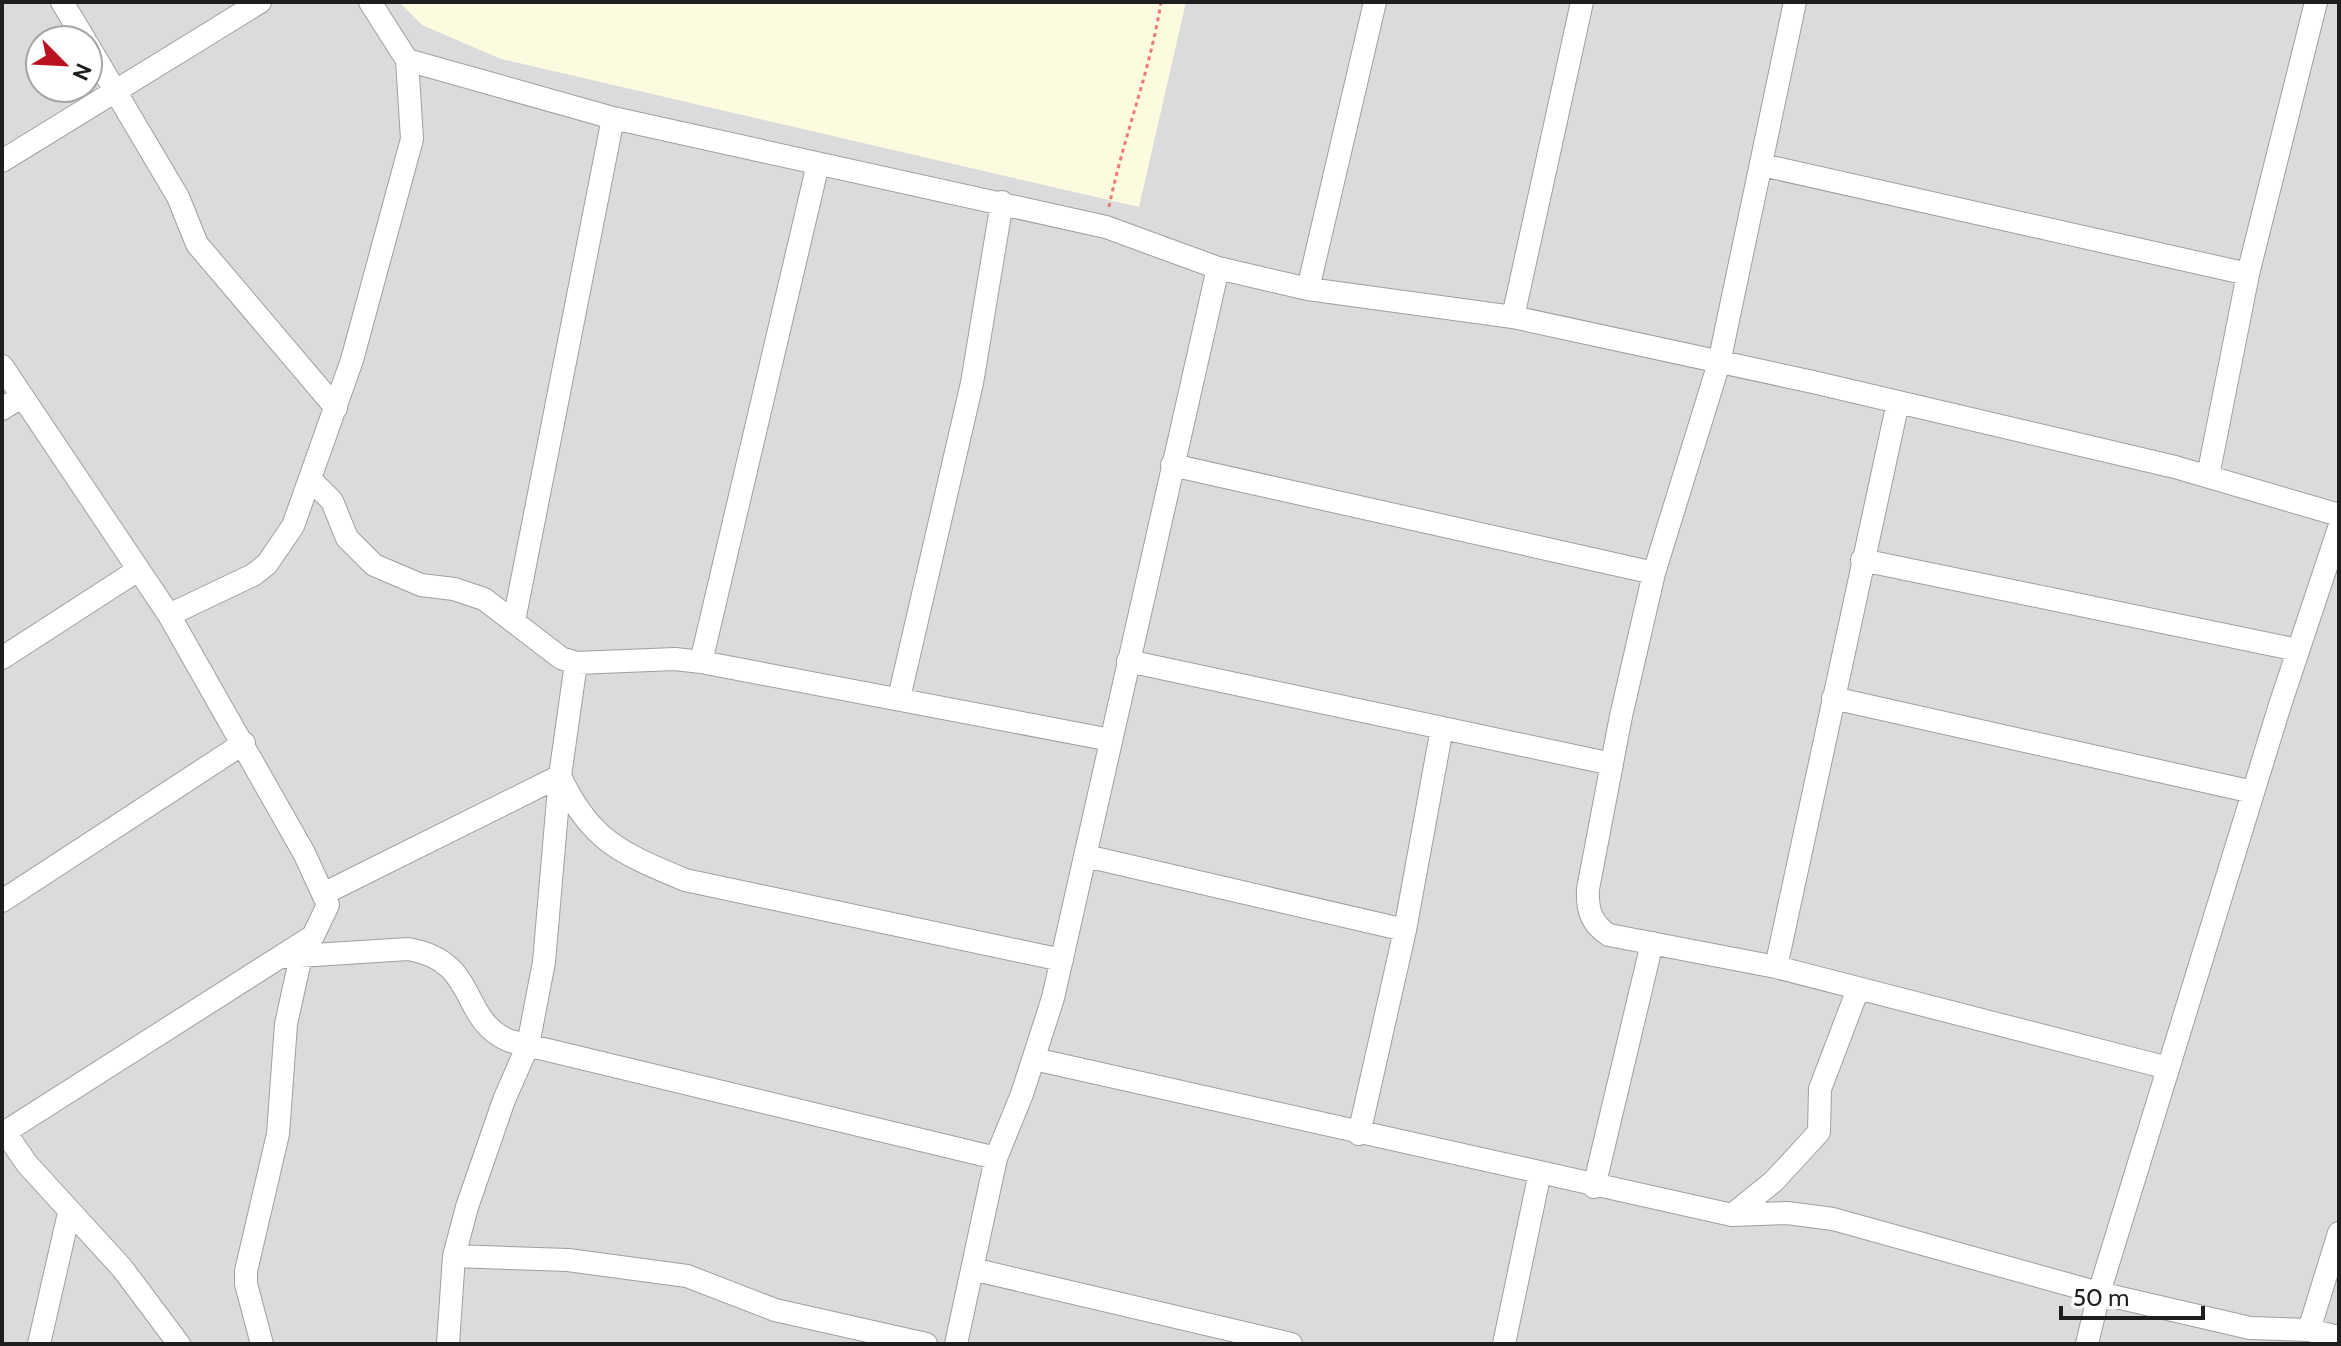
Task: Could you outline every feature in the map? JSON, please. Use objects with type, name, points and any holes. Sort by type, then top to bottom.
[{"type":"street","points":[[62,2],[75,24]]},
{"type":"street","points":[[2,161],[260,2]]},
{"type":"street","points":[[169,615],[253,575],[267,564],[293,526],[336,408],[412,139],[407,60],[370,2]]},
{"type":"street","points":[[1308,289],[1375,2]]},
{"type":"street","points":[[1513,317],[1582,2]]},
{"type":"street","points":[[1795,2],[1719,363],[1654,573],[1612,764],[1587,904],[1598,928],[1609,935],[1776,967],[2168,1068]]},
{"type":"street","points":[[2208,476],[2248,274],[2316,2]]},
{"type":"street","points":[[407,60],[613,118],[1106,227],[1218,268],[1308,289],[1513,317],[1898,402],[2208,476],[2339,515]]},
{"type":"street","points":[[104,72],[178,197],[197,244],[336,408]]},
{"type":"street","points":[[514,621],[613,118]]},
{"type":"street","points":[[701,662],[818,164]]},
{"type":"street","points":[[1762,165],[2248,274]]},
{"type":"street","points":[[899,698],[972,383],[1002,202]]},
{"type":"street","points":[[956,1344],[996,1158],[1034,1059],[1062,960],[1218,268]]},
{"type":"street","points":[[2,366],[169,615],[244,743],[325,893],[328,905],[313,936],[291,956],[3,1133],[69,1213],[113,1258],[179,1344]]},
{"type":"street","points":[[2,409],[21,397]]},
{"type":"street","points":[[1776,967],[1898,402]]},
{"type":"street","points":[[1172,465],[1654,573]]},
{"type":"street","points":[[311,480],[332,501],[347,538],[359,554],[374,565],[421,585],[473,594],[514,621],[547,649],[576,663],[675,659],[701,662],[1111,740]]},
{"type":"street","points":[[2087,1344],[2099,1293],[2298,650],[2329,600],[2339,528]]},
{"type":"street","points":[[1862,560],[2298,650]]},
{"type":"street","points":[[2,658],[138,570]]},
{"type":"street","points":[[1128,661],[1612,764]]},
{"type":"street","points":[[448,1344],[454,1256],[482,1160],[528,1045],[544,962],[560,776],[576,663]]},
{"type":"street","points":[[1833,698],[2253,792]]},
{"type":"street","points":[[1359,1134],[1405,930],[1442,728]]},
{"type":"street","points":[[2,901],[244,743]]},
{"type":"street","points":[[325,893],[560,776]]},
{"type":"street","points":[[560,776],[576,810],[605,841],[632,857],[685,880],[1062,960]]},
{"type":"street","points":[[1086,856],[1405,930]]},
{"type":"street","points":[[1594,1187],[1652,943]]},
{"type":"street","points":[[291,956],[408,949],[433,955],[456,971],[490,1030],[510,1041],[996,1158]]},
{"type":"street","points":[[262,1344],[246,1284],[246,1271],[278,1134],[291,956]]},
{"type":"street","points":[[1732,1215],[1774,1181],[1819,1132],[1820,1089],[1858,989]]},
{"type":"street","points":[[1034,1059],[1540,1172],[1594,1187],[1732,1215],[1787,1213],[1833,1219],[2099,1293],[2250,1328],[2309,1330],[2339,1337]]},
{"type":"street","points":[[1504,1344],[1540,1172]]},
{"type":"street","points":[[39,1344],[69,1213]]},
{"type":"street","points":[[2309,1330],[2339,1233]]},
{"type":"street","points":[[454,1256],[568,1260],[687,1276],[775,1310],[926,1344]]},
{"type":"street","points":[[972,1269],[1291,1344]]},
{"type":"path","points":[[1106,227],[1119,159],[1142,89],[1161,2]]},
{"type":"shaded area","points":[[2,2],[2339,2],[2339,1344],[2,1344]]},
{"type":"shaded area","points":[[399,2],[1186,2],[1139,207],[501,59],[422,25]]}]
